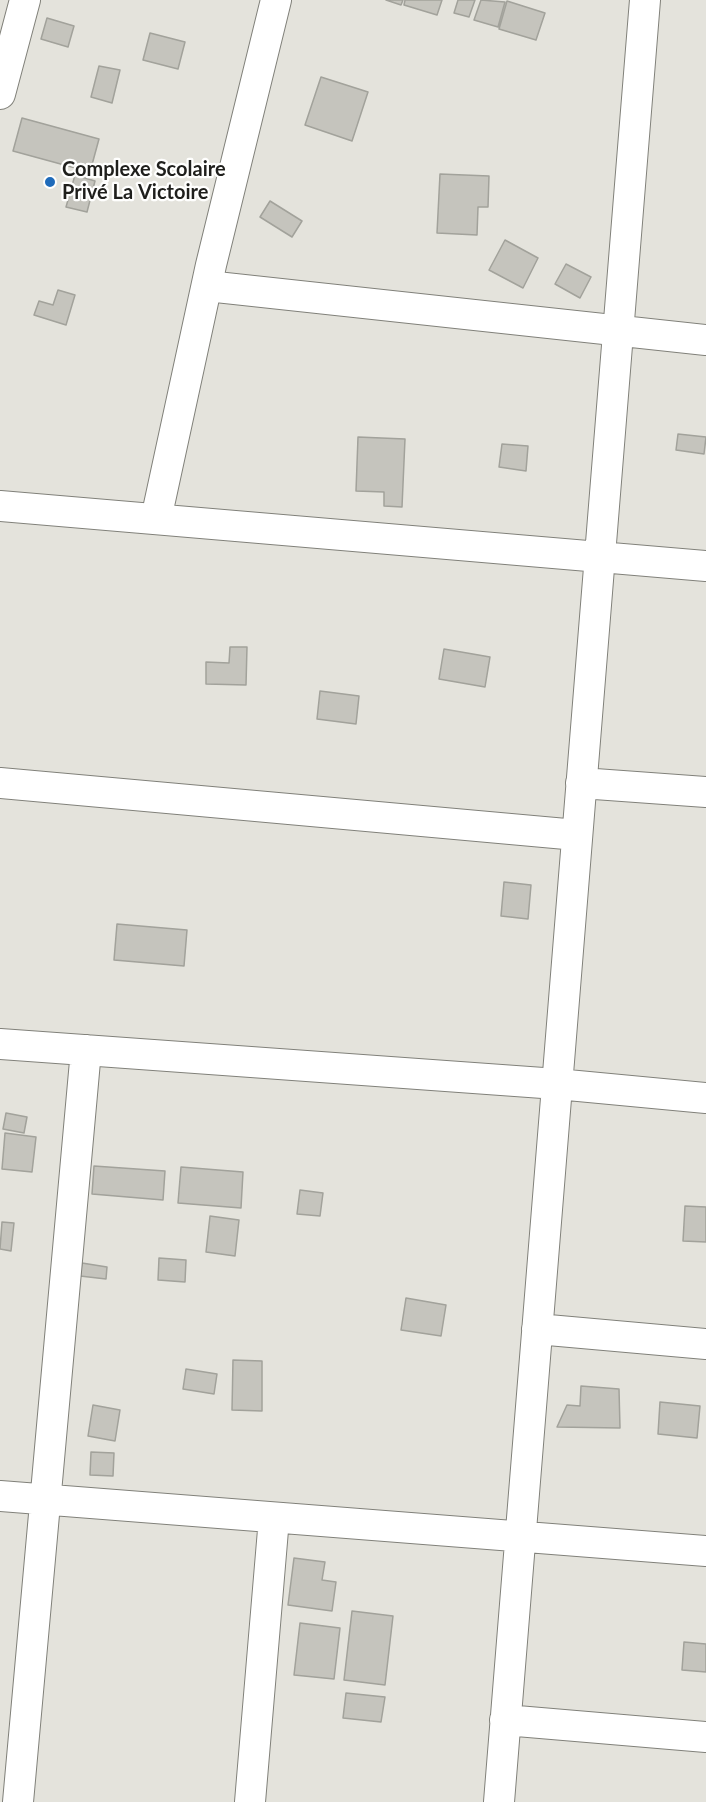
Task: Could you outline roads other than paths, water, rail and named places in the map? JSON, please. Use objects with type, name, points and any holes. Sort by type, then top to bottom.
[{"type":"street","points":[[0,94],[25,0]]},
{"type":"street","points":[[156,519],[207,286],[276,0]]},
{"type":"street","points":[[499,1802],[645,0]]},
{"type":"street","points":[[207,286],[706,340]]},
{"type":"street","points":[[0,506],[706,566]]},
{"type":"street","points":[[0,783],[577,835]]},
{"type":"street","points":[[581,783],[706,792]]},
{"type":"street","points":[[0,1044],[557,1084],[706,1098]]},
{"type":"street","points":[[18,1802],[86,1050]]},
{"type":"street","points":[[537,1329],[706,1344]]},
{"type":"street","points":[[0,1496],[706,1551]]},
{"type":"street","points":[[250,1802],[274,1518]]},
{"type":"street","points":[[505,1720],[706,1737]]},
{"type":"place","name":"Complexe Scolaire Privé La Victoire","points":[[50,182]]}]
